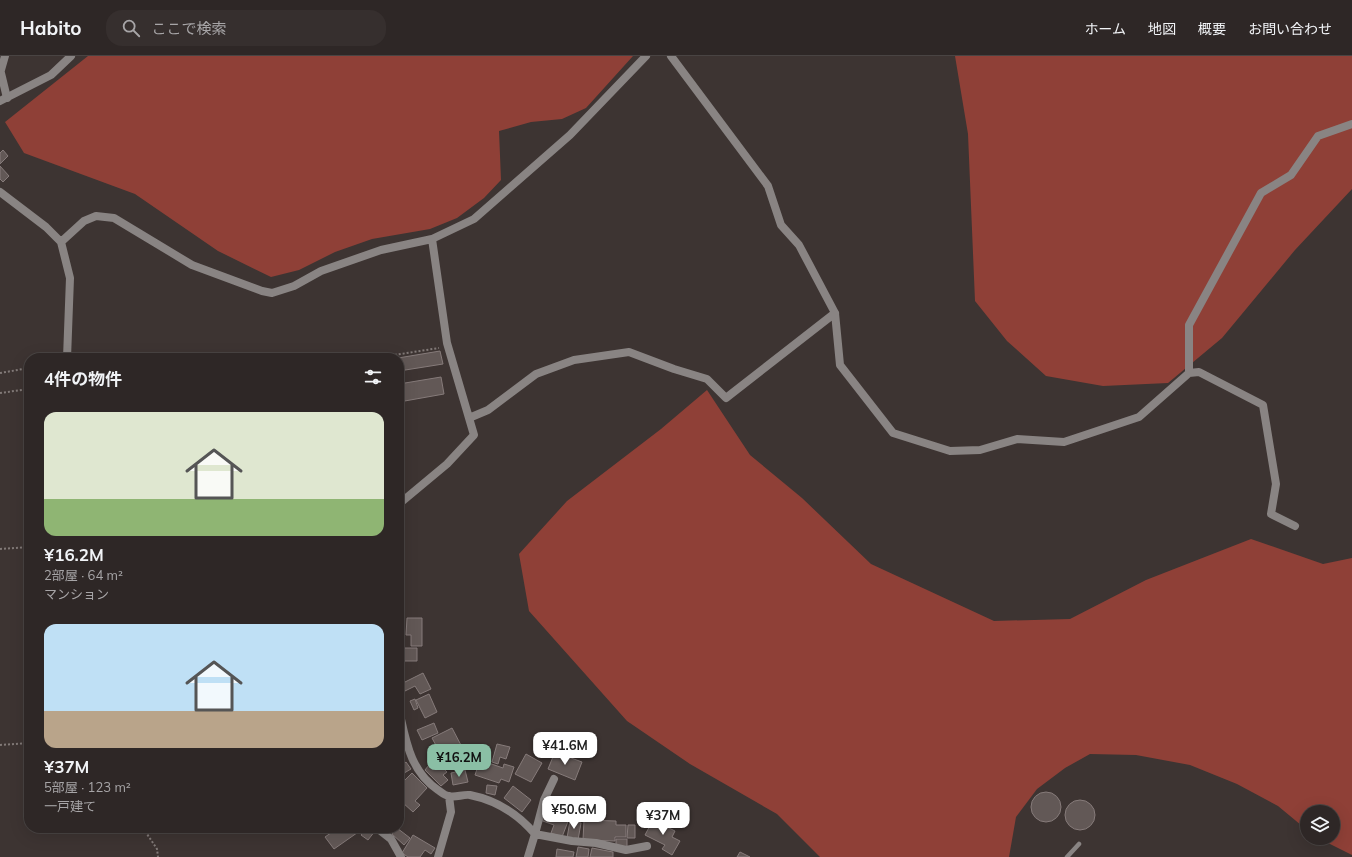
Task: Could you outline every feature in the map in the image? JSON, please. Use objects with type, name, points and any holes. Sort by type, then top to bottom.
[{"type":"street","points":[[5,56],[0,70],[3,99],[51,75],[71,56]]},
{"type":"street","points":[[60,242],[84,221],[96,216],[114,218],[192,264],[262,291],[272,293],[294,286],[321,271],[381,250],[432,239],[474,219],[570,135],[646,56]]},
{"type":"street","points":[[671,56],[768,186],[781,225],[799,245],[835,313],[840,365],[893,433],[950,451],[980,450],[1017,439],[1064,442],[1140,417],[1189,373],[1199,372],[1263,405],[1276,484],[1271,514],[1295,526]]},
{"type":"street","points":[[1189,373],[1189,325],[1260,193],[1291,175],[1318,136],[1352,124]]},
{"type":"street","points":[[0,192],[46,227],[60,242],[70,278],[67,353]]},
{"type":"street","points":[[404,500],[448,464],[474,435],[448,346],[432,239]]},
{"type":"street","points":[[469,418],[488,410],[536,374],[574,360],[629,352],[707,379],[726,398],[835,313]]},
{"type":"street","points":[[404,731],[414,766],[430,784],[449,796],[469,795],[496,803],[526,823],[535,834],[572,841],[596,843],[626,850],[647,846]]},
{"type":"street","points":[[528,857],[544,800],[554,779]]},
{"type":"street","points":[[438,857],[451,812],[449,796]]},
{"type":"street","points":[[383,833],[391,839],[401,857]]},
{"type":"lane","points":[[1067,857],[1079,844]]},
{"type":"path","points":[[404,353],[448,346]]},
{"type":"path","points":[[0,373],[24,369]]},
{"type":"path","points":[[0,392],[24,390]]},
{"type":"path","points":[[0,549],[24,547]]},
{"type":"path","points":[[0,745],[24,743]]},
{"type":"path","points":[[146,833],[157,849],[158,857]]},
{"type":"shaded area","points":[[88,56],[633,56],[586,108],[562,119],[531,122],[499,131],[501,180],[484,198],[457,218],[430,229],[372,239],[335,252],[299,270],[271,277],[218,251],[135,194],[24,153],[5,122]]},
{"type":"shaded area","points":[[955,56],[1352,56],[1352,189],[1295,250],[1222,338],[1168,383],[1103,386],[1046,376],[1007,341],[975,301],[968,134]]},
{"type":"shaded area","points":[[707,390],[750,455],[802,498],[871,564],[994,621],[1070,619],[1146,580],[1251,539],[1323,564],[1352,558],[1352,855],[1332,845],[1340,845],[1340,805],[1300,805],[1300,824],[1278,806],[1237,784],[1190,765],[1136,755],[1090,754],[1065,768],[1037,789],[1016,817],[1009,857],[820,857],[777,814],[690,764],[627,721],[529,611],[519,554],[567,501],[661,429]]},
{"type":"building","points":[[3,150],[8,156],[0,164],[0,153]]},
{"type":"building","points":[[0,166],[9,176],[3,182],[0,179]]},
{"type":"building","points":[[440,351],[443,364],[404,370],[404,357]]},
{"type":"building","points":[[441,377],[444,394],[404,401],[404,383]]},
{"type":"building","points":[[407,618],[422,618],[422,646],[411,646],[411,635],[406,635]]},
{"type":"building","points":[[404,648],[417,648],[417,661],[404,661]]},
{"type":"building","points":[[423,673],[431,689],[420,694],[415,686],[405,691],[404,682]]},
{"type":"building","points":[[429,694],[437,712],[425,718],[416,700]]},
{"type":"building","points":[[415,699],[418,708],[414,710],[410,701]]},
{"type":"building","points":[[434,723],[438,733],[422,740],[417,730]]},
{"type":"building","points":[[452,728],[463,749],[450,756],[452,760],[441,765],[435,753],[439,751],[432,738]]},
{"type":"building","points":[[497,744],[510,747],[506,759],[500,757],[498,764],[492,762]]},
{"type":"building","points":[[555,752],[582,762],[575,780],[548,769]]},
{"type":"building","points":[[526,754],[542,763],[531,782],[515,774]]},
{"type":"building","points":[[480,760],[503,768],[504,764],[514,767],[509,782],[501,779],[499,783],[475,775]]},
{"type":"building","points":[[406,762],[411,769],[404,773],[404,764]]},
{"type":"building","points":[[439,764],[447,772],[443,775],[448,780],[441,786],[425,770],[429,765],[433,770]]},
{"type":"building","points":[[465,770],[468,782],[453,785],[451,773]]},
{"type":"building","points":[[412,773],[427,788],[415,801],[420,805],[413,812],[404,804],[404,781]]},
{"type":"building","points":[[487,785],[497,786],[495,795],[486,793]]},
{"type":"building","points":[[513,786],[531,800],[522,812],[504,798]]},
{"type":"building","points":[[1046,792],[1057,796],[1061,807],[1057,818],[1046,822],[1035,818],[1031,807],[1035,796]]},
{"type":"building","points":[[1080,800],[1091,804],[1095,815],[1091,826],[1080,830],[1069,826],[1065,815],[1069,804]]},
{"type":"building","points":[[551,803],[572,811],[562,837],[551,833],[554,825],[540,820],[546,805],[550,806]]},
{"type":"building","points":[[584,820],[616,821],[616,825],[626,825],[626,837],[615,837],[615,841],[583,840]]},
{"type":"building","points":[[653,820],[675,831],[672,837],[680,841],[672,855],[662,849],[665,845],[645,835]]},
{"type":"building","points":[[570,821],[581,823],[578,840],[567,838]]},
{"type":"building","points":[[628,825],[635,825],[635,838],[627,838]]},
{"type":"building","points":[[331,833],[357,833],[334,849],[325,837]]},
{"type":"building","points":[[363,833],[373,833],[368,840],[361,835]]},
{"type":"building","points":[[404,833],[410,838],[404,845],[392,834]]},
{"type":"building","points":[[413,835],[435,848],[431,854],[425,850],[420,857],[408,857],[402,853]]},
{"type":"building","points":[[616,839],[627,839],[627,847],[616,846]]},
{"type":"building","points":[[578,847],[589,849],[588,857],[576,857]]},
{"type":"building","points":[[592,848],[613,852],[613,857],[590,857]]},
{"type":"building","points":[[557,849],[574,852],[573,857],[556,857]]},
{"type":"building","points":[[740,852],[750,857],[737,857]]}]
